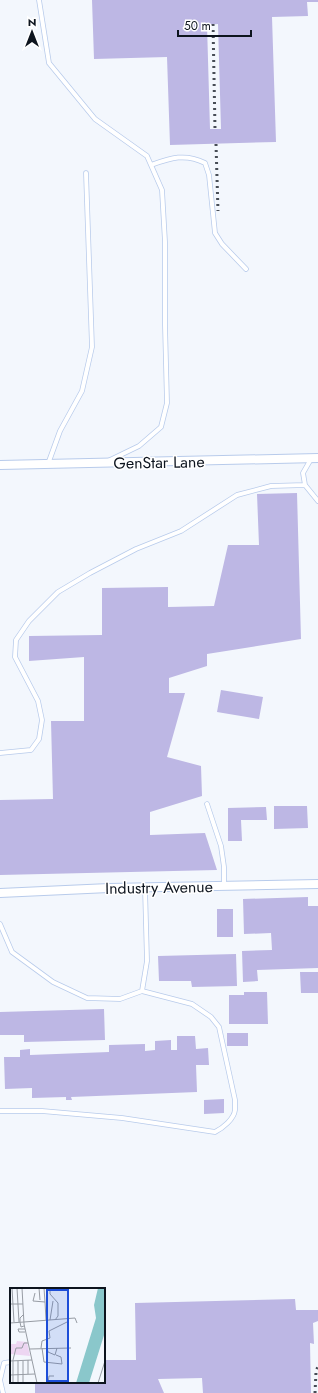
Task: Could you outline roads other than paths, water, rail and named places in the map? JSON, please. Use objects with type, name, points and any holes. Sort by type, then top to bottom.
[{"type":"street","name":"GenStar Lane","points":[[0,465],[315,459]]},
{"type":"street","name":"Industry Avenue","points":[[0,893],[318,884]]},
{"type":"lane","points":[[39,0],[49,63],[95,119],[147,156],[162,190],[165,242],[167,403],[161,427],[139,446],[102,463]]},
{"type":"lane","points":[[151,165],[167,159],[182,157],[194,158],[205,163],[209,175],[214,233],[222,244],[246,269]]},
{"type":"lane","points":[[48,464],[60,432],[82,390],[92,347],[86,173]]},
{"type":"lane","points":[[315,459],[303,473],[305,485],[318,502]]},
{"type":"lane","points":[[0,753],[31,750],[39,738],[42,720],[38,701],[16,657],[16,640],[30,621],[58,592],[136,549],[181,531],[237,495],[271,486],[305,485]]},
{"type":"lane","points":[[207,804],[221,846],[224,867],[224,886]]},
{"type":"lane","points":[[142,991],[147,961],[145,888]]},
{"type":"lane","points":[[0,924],[12,952],[54,982],[87,998],[120,999],[142,991],[192,1004],[211,1017],[219,1027],[235,1100],[235,1111],[229,1121],[221,1129],[215,1132],[122,1118],[42,1111],[0,1111]]},
{"type":"lane","points":[[3,1393],[0,1380],[4,1363],[10,1362]]},
{"type":"railway","points":[[213,24],[215,129]]},
{"type":"railway","points":[[216,144],[218,211]]},
{"type":"railway","points":[[315,1393],[316,1372],[318,1366]]}]
